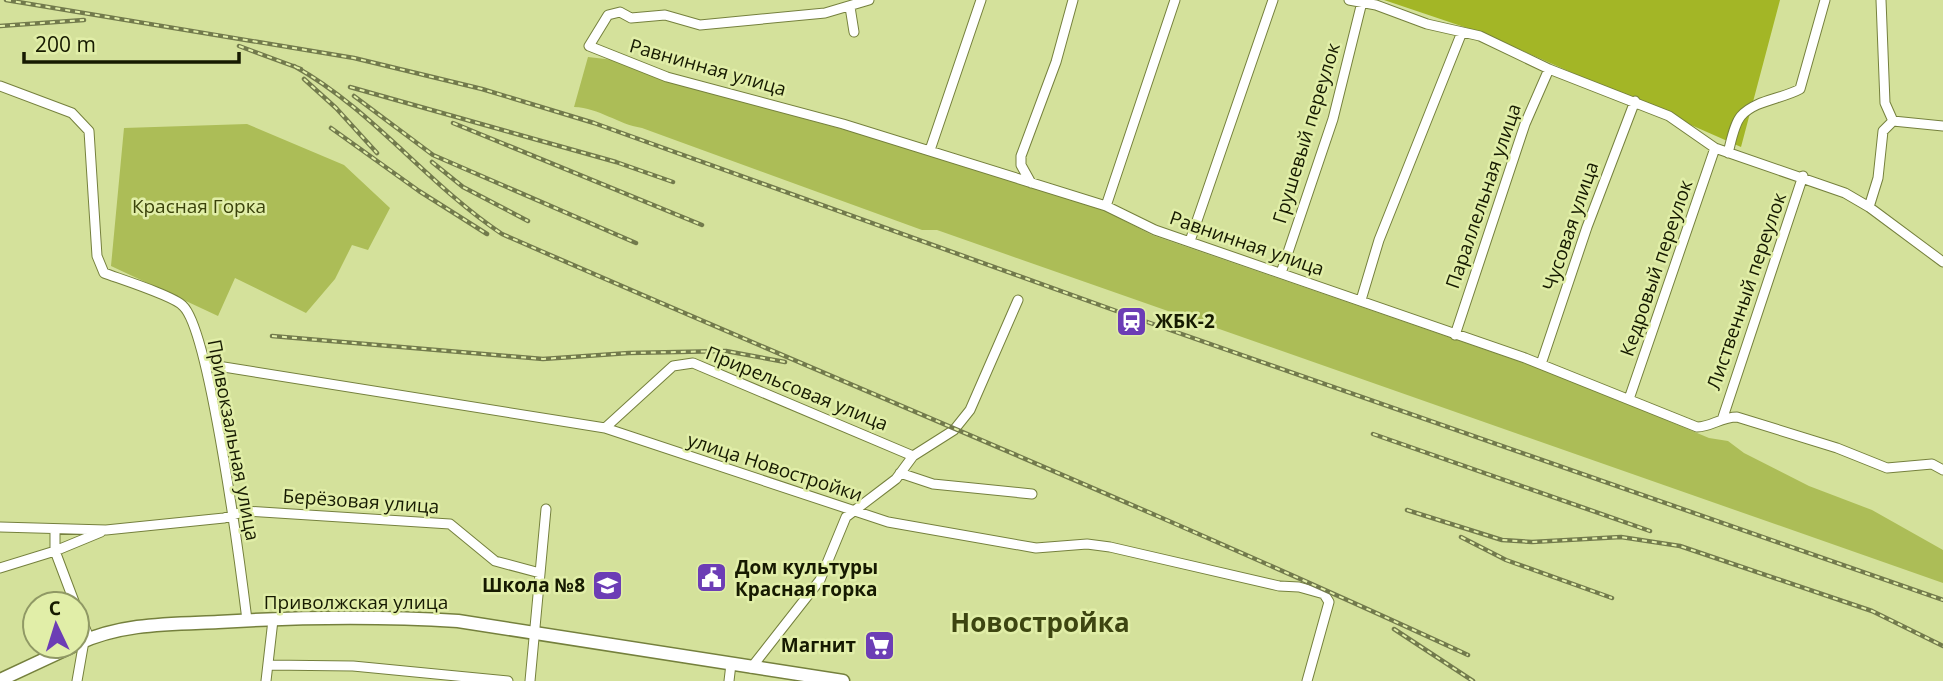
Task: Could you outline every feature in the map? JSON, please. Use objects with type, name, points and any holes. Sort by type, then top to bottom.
[{"type":"main road","name":"Приволжская улица","points":[[91,639],[124,628],[247,620],[399,617],[458,621],[843,681]]},
{"type":"main road","name":"Приволжская улица","points":[[0,680],[43,660]]},
{"type":"street","points":[[854,32],[850,7],[869,0]]},
{"type":"street","points":[[930,150],[981,0]]},
{"type":"street","points":[[1031,183],[1021,165],[1021,156],[1056,62],[1073,0]]},
{"type":"street","points":[[1105,206],[1175,0]]},
{"type":"street","points":[[1189,241],[1273,0]]},
{"type":"street","points":[[1349,0],[1480,36],[1549,69],[1635,101],[1669,116],[1715,148],[1803,176],[1869,207],[1943,262]]},
{"type":"street","points":[[1728,152],[1739,117],[1756,105],[1784,98],[1800,89],[1825,0]]},
{"type":"street","points":[[1881,0],[1885,103],[1893,121]]},
{"type":"street","name":"Грушевый переулок","points":[[1281,274],[1333,119],[1362,2]]},
{"type":"street","name":"Равнинная улица","points":[[850,7],[813,15],[700,26],[665,15],[631,18],[613,12],[608,15],[590,46],[667,77],[930,150],[1105,206],[1189,241],[1541,364],[1698,427],[1707,427],[1723,417],[1737,417],[1838,448],[1887,468],[1932,464],[1943,470]]},
{"type":"street","points":[[1361,300],[1379,240],[1462,32]]},
{"type":"street","name":"Параллельная улица","points":[[1455,335],[1525,124],[1549,69]]},
{"type":"street","name":"Привокзальная улица","points":[[0,86],[72,113],[89,131],[97,256],[104,273],[182,304],[192,319],[205,364],[247,620]]},
{"type":"street","name":"Чусовая улица","points":[[1541,364],[1587,228],[1635,101]]},
{"type":"street","points":[[1893,121],[1943,125]]},
{"type":"street","points":[[1869,207],[1878,178],[1884,131],[1893,121]]},
{"type":"street","name":"Кедровый переулок","points":[[1629,399],[1715,148]]},
{"type":"street","name":"Лиственный переулок","points":[[1723,417],[1803,176]]},
{"type":"street","points":[[751,667],[820,580],[846,517],[900,473],[913,456],[954,430],[970,410],[1018,300]]},
{"type":"street","name":"Прирельсовая улица","points":[[605,428],[673,366],[693,363],[913,456]]},
{"type":"street","name":"улица Новостройки","points":[[205,364],[605,428],[888,522],[1036,548],[1087,544],[1111,547],[1324,594],[1329,603],[1307,681]]},
{"type":"street","points":[[900,473],[933,484],[1032,494]]},
{"type":"street","points":[[530,681],[545,509]]},
{"type":"street","name":"Берёзовая улица","points":[[0,527],[106,530],[232,516],[245,511],[450,524],[495,561],[540,573]]},
{"type":"street","points":[[55,530],[55,551],[70,590]]},
{"type":"street","points":[[0,568],[55,551],[106,530]]},
{"type":"street","points":[[266,681],[273,620]]},
{"type":"street","points":[[77,681],[79,660]]},
{"type":"street","points":[[729,681],[731,664]]},
{"type":"street","points":[[268,665],[353,666],[508,681]]},
{"type":"green space","points":[[1384,0],[1780,0],[1741,147],[1482,33]]},
{"type":"green space","points":[[588,57],[614,60],[666,81],[875,138],[1104,210],[1152,235],[1559,375],[1709,438],[1728,441],[1744,453],[1809,486],[1872,510],[1943,550],[1943,583],[937,230],[922,230],[600,113],[574,107]]},
{"type":"green space","name":"Красная Горка","points":[[247,124],[344,165],[390,208],[368,250],[352,245],[335,279],[306,313],[235,278],[218,316],[111,266],[124,128]]},
{"type":"railway","points":[[6,0],[354,58],[482,89],[594,123],[1133,317],[1943,600]]},
{"type":"railway","points":[[0,26],[84,20]]},
{"type":"railway","points":[[239,46],[301,69]]},
{"type":"railway","points":[[294,66],[349,103],[449,193],[502,234],[1108,494],[1468,655]]},
{"type":"railway","points":[[304,79],[336,108],[377,153]]},
{"type":"railway","points":[[350,87],[616,162],[673,182]]},
{"type":"railway","points":[[354,96],[433,155],[636,243]]},
{"type":"railway","points":[[453,123],[702,225]]},
{"type":"railway","points":[[331,128],[419,191],[487,234]]},
{"type":"railway","points":[[432,162],[463,187],[528,221]]},
{"type":"railway","points":[[272,336],[543,359],[629,353],[726,351],[785,362]]},
{"type":"railway","points":[[1373,434],[1650,531]]},
{"type":"railway","points":[[1407,510],[1502,540],[1532,542],[1621,537],[1680,546],[1872,611],[1943,646]]},
{"type":"railway","points":[[1461,537],[1506,560],[1612,598]]},
{"type":"railway","points":[[1394,629],[1473,681]]},
{"type":"place","name":"ЖБК-2","points":[[1132,321]]},
{"type":"place","name":"Дом культуры Красная горка","points":[[712,578]]},
{"type":"place","name":"Школа №8","points":[[608,585]]},
{"type":"place","name":"Магнит","points":[[879,645]]},
{"type":"district","name":"Новостройка","points":[[1040,623]]}]
